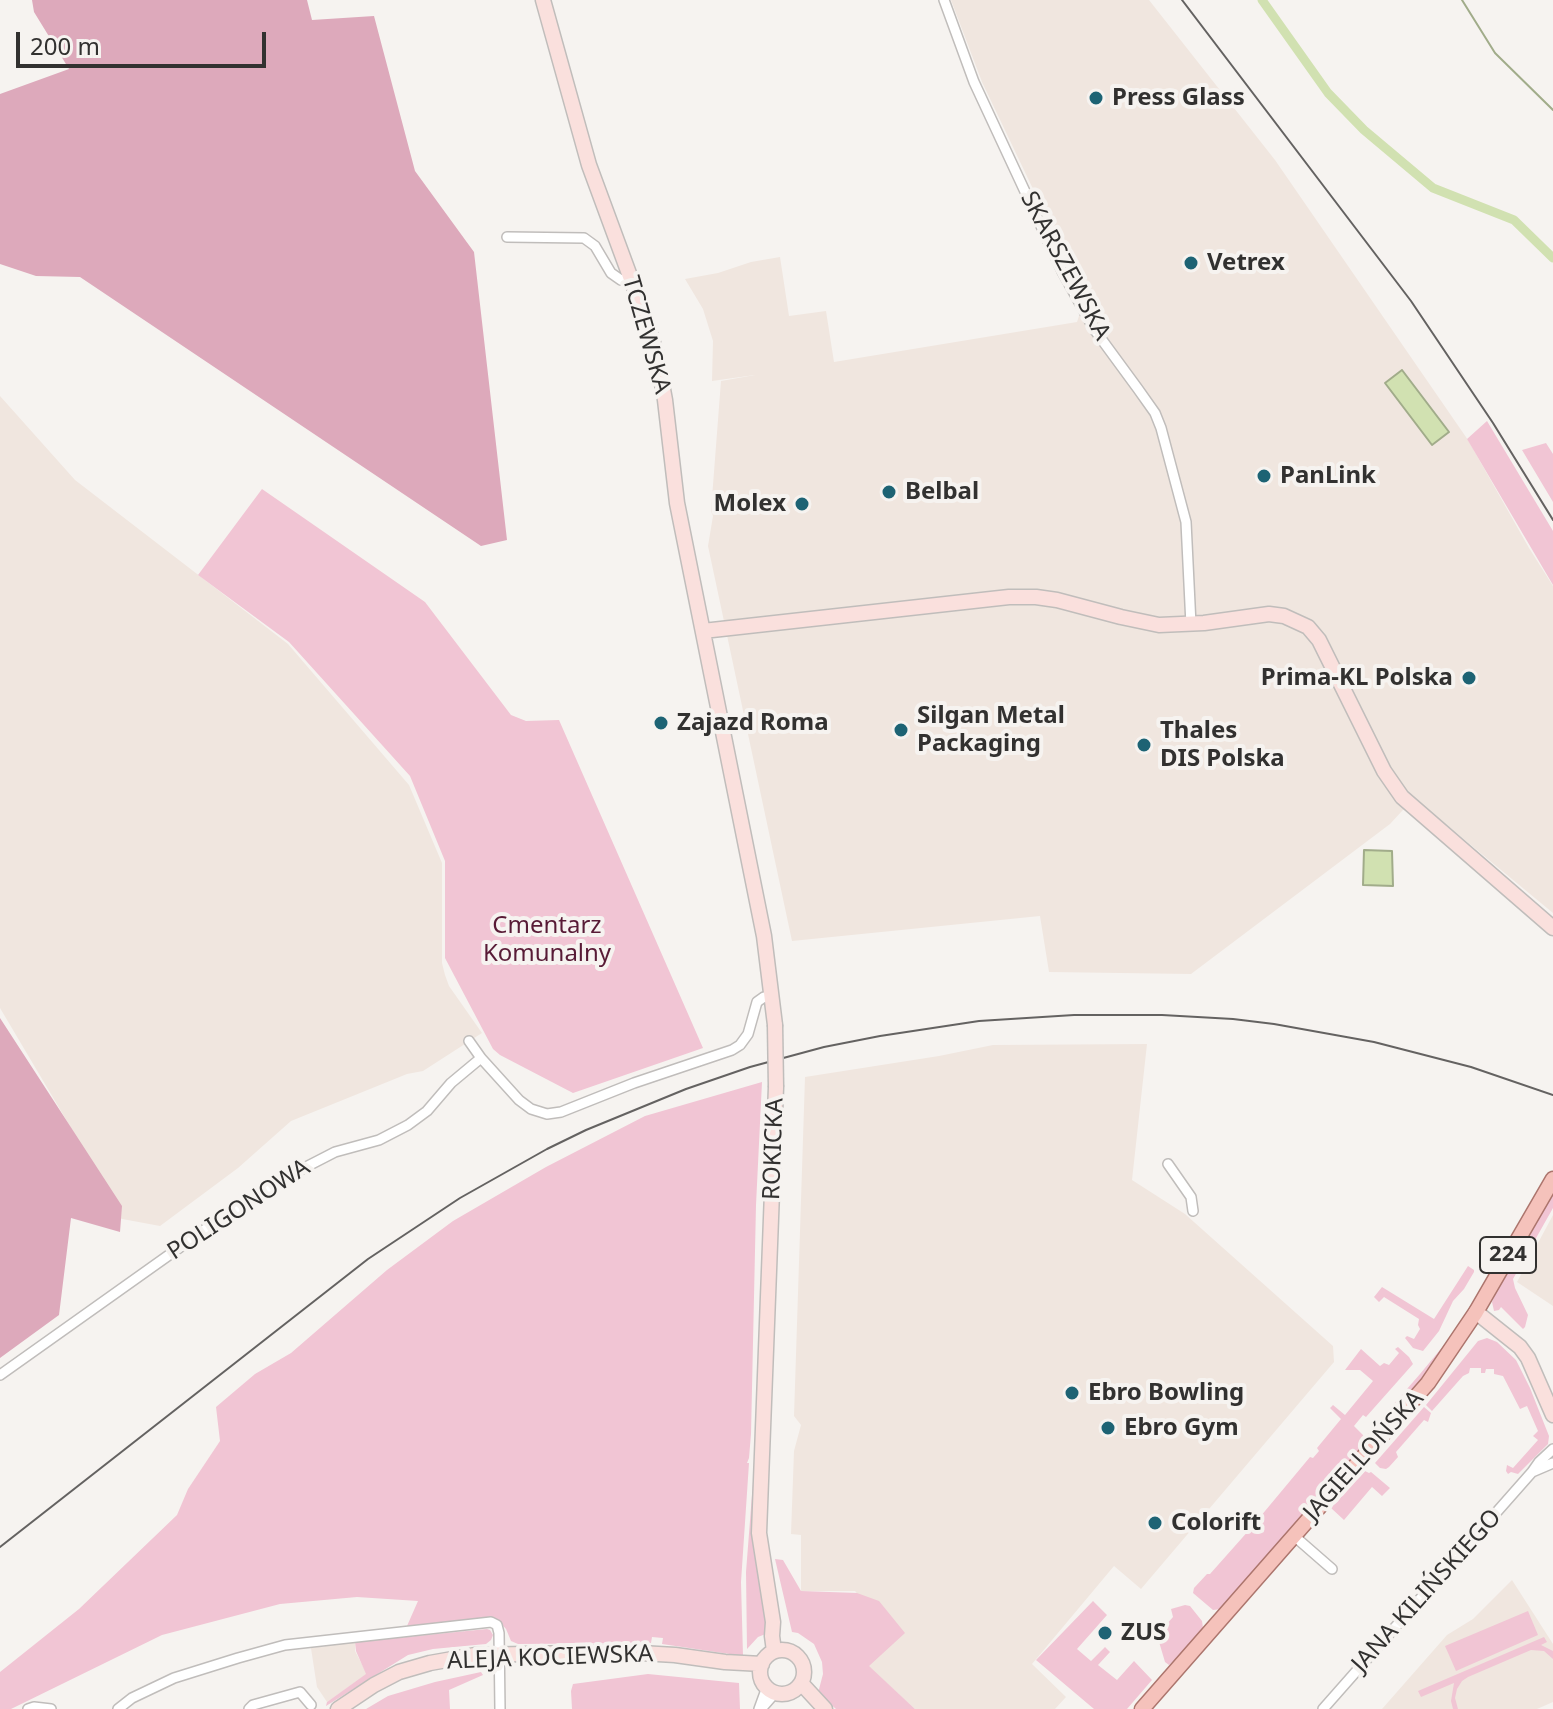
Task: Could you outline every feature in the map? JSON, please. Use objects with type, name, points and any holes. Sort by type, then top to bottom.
[{"type":"main road","name":"JAGIELLOŃSKA","points":[[1142,1709],[1428,1383],[1476,1312],[1553,1179]]},
{"type":"street","name":"TCZEWSKA","points":[[543,0],[586,157],[651,337],[661,376],[677,503],[713,680]]},
{"type":"street","name":"SKARSZEWSKA","points":[[944,0],[974,82],[1062,271],[1094,329],[1147,401],[1161,428],[1186,522],[1191,625]]},
{"type":"street","points":[[507,237],[584,238],[595,246],[611,273],[621,280],[630,277]]},
{"type":"street","points":[[703,631],[1009,597],[1066,602],[1159,625],[1191,625],[1269,614],[1284,616],[1308,627],[1319,640],[1394,787],[1426,820],[1553,928]]},
{"type":"street","name":"ROKICKA","points":[[713,680],[764,936],[775,1025],[776,1087],[759,1533],[779,1651]]},
{"type":"street","points":[[469,1041],[510,1091],[531,1109],[547,1114],[561,1112],[732,1050],[748,1034],[757,1002],[772,995]]},
{"type":"street","name":"POLIGONOWA","points":[[0,1375],[207,1228],[302,1169],[335,1152],[379,1140],[408,1125],[427,1111],[451,1083],[481,1058]]},
{"type":"street","points":[[1168,1164],[1191,1197],[1193,1211]]},
{"type":"street","points":[[1476,1312],[1520,1347],[1553,1415]]},
{"type":"street","name":"JANA KILIŃSKIEGO","points":[[1323,1709],[1553,1449]]},
{"type":"street","name":"JANA KILIŃSKIEGO","points":[[1532,1472],[1553,1463]]},
{"type":"street","points":[[1293,1535],[1332,1569]]},
{"type":"street","points":[[118,1709],[132,1698],[174,1678],[285,1645],[491,1622],[498,1628],[500,1709]]},
{"type":"street","points":[[760,1709],[767,1656],[779,1651],[791,1652],[802,1661],[804,1676],[797,1687],[781,1694],[766,1679]]},
{"type":"street","name":"ALEJA KOCIEWSKA","points":[[338,1709],[399,1672],[475,1655],[624,1652],[675,1655],[725,1662],[766,1679]]},
{"type":"street","points":[[797,1687],[822,1709]]},
{"type":"street","points":[[249,1709],[253,1705],[300,1692],[311,1705]]},
{"type":"street","points":[[28,1709],[51,1709]]},
{"type":"shaded area","points":[[32,0],[307,0],[312,20],[374,16],[415,171],[474,252],[507,540],[481,546],[80,277],[36,276],[0,264],[0,94],[69,69],[34,12]]},
{"type":"shaded area","points":[[951,0],[1149,0],[1275,160],[1468,440],[1553,586],[1553,913],[1414,798],[1390,824],[1191,974],[1049,972],[1040,916],[792,941],[708,546],[713,516],[721,381],[755,375],[712,381],[713,341],[703,309],[685,279],[780,257],[789,316],[826,311],[834,362],[1077,322],[1085,298],[982,82]]},
{"type":"shaded area","points":[[1402,370],[1449,432],[1432,445],[1385,383]]},
{"type":"shaded area","points":[[0,396],[75,480],[288,644],[409,785],[442,863],[442,963],[445,975],[449,986],[482,1033],[423,1071],[407,1074],[291,1121],[238,1168],[160,1226],[117,1218],[74,1133],[0,1008]]},
{"type":"shaded area","points":[[1364,850],[1392,851],[1393,886],[1363,885]]},
{"type":"shaded area","points":[[0,1018],[122,1206],[120,1232],[71,1218],[59,1315],[0,1358]]},
{"type":"shaded area","points":[[1147,1044],[1132,1180],[1185,1214],[1333,1346],[1334,1362],[1141,1589],[1114,1566],[1032,1664],[1066,1697],[1055,1709],[915,1709],[868,1666],[896,1638],[855,1591],[801,1591],[801,1535],[791,1534],[794,1451],[801,1425],[794,1416],[805,1077],[993,1045]]},
{"type":"shaded area","points":[[1553,1215],[1553,1306],[1517,1282]]},
{"type":"shaded area","points":[[1512,1580],[1553,1644],[1553,1702],[1537,1709],[1382,1709],[1447,1635],[1473,1619]]},
{"type":"shaded area","points":[[355,1642],[355,1651],[367,1674],[327,1702],[317,1687],[311,1648]]},
{"type":"green space","points":[[1487,421],[1553,531],[1553,585],[1467,439]]},
{"type":"green space","points":[[1546,443],[1553,454],[1553,502],[1522,450]]},
{"type":"green space","name":"Cmentarz Komunalny","points":[[262,489],[425,602],[511,715],[526,721],[559,720],[703,1048],[573,1093],[493,1049],[445,958],[445,861],[410,776],[289,642],[198,575]]},
{"type":"green space","points":[[762,1082],[751,1434],[741,1582],[743,1656],[662,1644],[663,1638],[652,1637],[651,1643],[518,1644],[511,1641],[497,1619],[407,1626],[418,1601],[357,1597],[280,1604],[162,1635],[11,1709],[0,1709],[0,1672],[79,1609],[177,1515],[188,1489],[220,1441],[216,1407],[255,1374],[291,1353],[387,1270],[453,1221],[546,1167],[645,1116]]},
{"type":"green space","points":[[1553,1192],[1553,1208],[1513,1279],[1528,1315],[1523,1329],[1501,1307],[1494,1311],[1492,1302]]},
{"type":"green space","points":[[1468,1266],[1474,1272],[1453,1301],[1439,1331],[1423,1351],[1413,1348],[1405,1338],[1414,1339],[1420,1329],[1419,1319],[1384,1297],[1379,1302],[1374,1297],[1382,1287],[1434,1319]]},
{"type":"green space","points":[[1487,1338],[1497,1342],[1516,1360],[1549,1436],[1548,1444],[1518,1474],[1508,1474],[1507,1465],[1513,1468],[1538,1440],[1533,1436],[1538,1431],[1527,1406],[1520,1409],[1503,1376],[1494,1374],[1494,1369],[1481,1373],[1481,1368],[1470,1368],[1469,1373],[1432,1411],[1426,1405],[1478,1341]]},
{"type":"green space","points":[[1449,1339],[1426,1378],[1221,1609],[1213,1610],[1193,1593],[1194,1588],[1250,1529],[1310,1457],[1313,1458],[1319,1451],[1317,1448],[1341,1419],[1330,1408],[1333,1405],[1345,1415],[1373,1381],[1360,1370],[1345,1370],[1361,1349],[1380,1366],[1384,1363],[1389,1365],[1399,1353],[1395,1349],[1398,1347],[1413,1364],[1366,1417],[1363,1415],[1354,1426],[1365,1437]]},
{"type":"green space","points":[[1424,1407],[1431,1413],[1428,1422],[1424,1420],[1396,1452],[1398,1457],[1389,1467],[1380,1468],[1375,1463]]},
{"type":"green space","points":[[1365,1471],[1371,1472],[1390,1488],[1382,1496],[1372,1487],[1344,1520],[1331,1508]]},
{"type":"green space","points":[[753,1482],[768,1633],[758,1637],[747,1649],[746,1572]]},
{"type":"green space","points":[[775,1559],[783,1560],[801,1591],[857,1593],[879,1601],[905,1633],[869,1666],[915,1709],[836,1709],[818,1693],[823,1674],[822,1662],[814,1644],[792,1632]]},
{"type":"green space","points":[[1093,1601],[1107,1615],[1077,1649],[1091,1661],[1105,1647],[1110,1652],[1098,1665],[1117,1680],[1134,1661],[1152,1680],[1127,1709],[1094,1709],[1036,1660]]},
{"type":"green space","points":[[1190,1606],[1202,1621],[1203,1628],[1189,1647],[1169,1665],[1165,1662],[1157,1635],[1173,1617],[1171,1609]]},
{"type":"green space","points":[[1528,1611],[1538,1635],[1456,1671],[1445,1646]]},
{"type":"green space","points":[[487,1629],[493,1635],[486,1644],[433,1649],[408,1655],[326,1706],[327,1702],[366,1674],[355,1642]]},
{"type":"green space","points":[[1544,1637],[1547,1642],[1541,1645],[1553,1651],[1553,1659],[1544,1651],[1531,1650],[1468,1677],[1457,1689],[1455,1698],[1458,1709],[1453,1709],[1451,1701],[1454,1683],[1421,1697],[1418,1691]]},
{"type":"green space","points":[[481,1672],[483,1675],[449,1690],[450,1709],[366,1709],[388,1696]]},
{"type":"green space","points":[[648,1674],[739,1683],[740,1709],[572,1709],[573,1684]]},
{"type":"waterway","points":[[1262,0],[1328,93],[1364,130],[1433,188],[1514,220],[1553,258]]},
{"type":"waterway","points":[[1462,0],[1495,53],[1553,110]]},
{"type":"railway","points":[[1182,0],[1411,301],[1493,423],[1553,520]]},
{"type":"railway","points":[[0,1547],[368,1259],[460,1198],[586,1130],[686,1089],[750,1067],[824,1047],[979,1021],[1074,1015],[1162,1015],[1274,1024],[1374,1042],[1471,1067],[1553,1095]]},
{"type":"place","name":"Press Glass","points":[[1096,98]]},
{"type":"place","name":"Vetrex","points":[[1191,263]]},
{"type":"place","name":"PanLink","points":[[1264,476]]},
{"type":"place","name":"Belbal","points":[[889,492]]},
{"type":"place","name":"Molex","points":[[802,504]]},
{"type":"place","name":"Prima-KL Polska","points":[[1469,678]]},
{"type":"place","name":"Zajazd Roma","points":[[661,723]]},
{"type":"place","name":"Silgan Metal Packaging","points":[[901,730]]},
{"type":"place","name":"Thales DIS Polska","points":[[1144,745]]},
{"type":"place","name":"Ebro Bowling","points":[[1072,1393]]},
{"type":"place","name":"Ebro Gym","points":[[1108,1428]]},
{"type":"place","name":"Colorift","points":[[1155,1523]]},
{"type":"place","name":"ZUS","points":[[1105,1633]]}]
